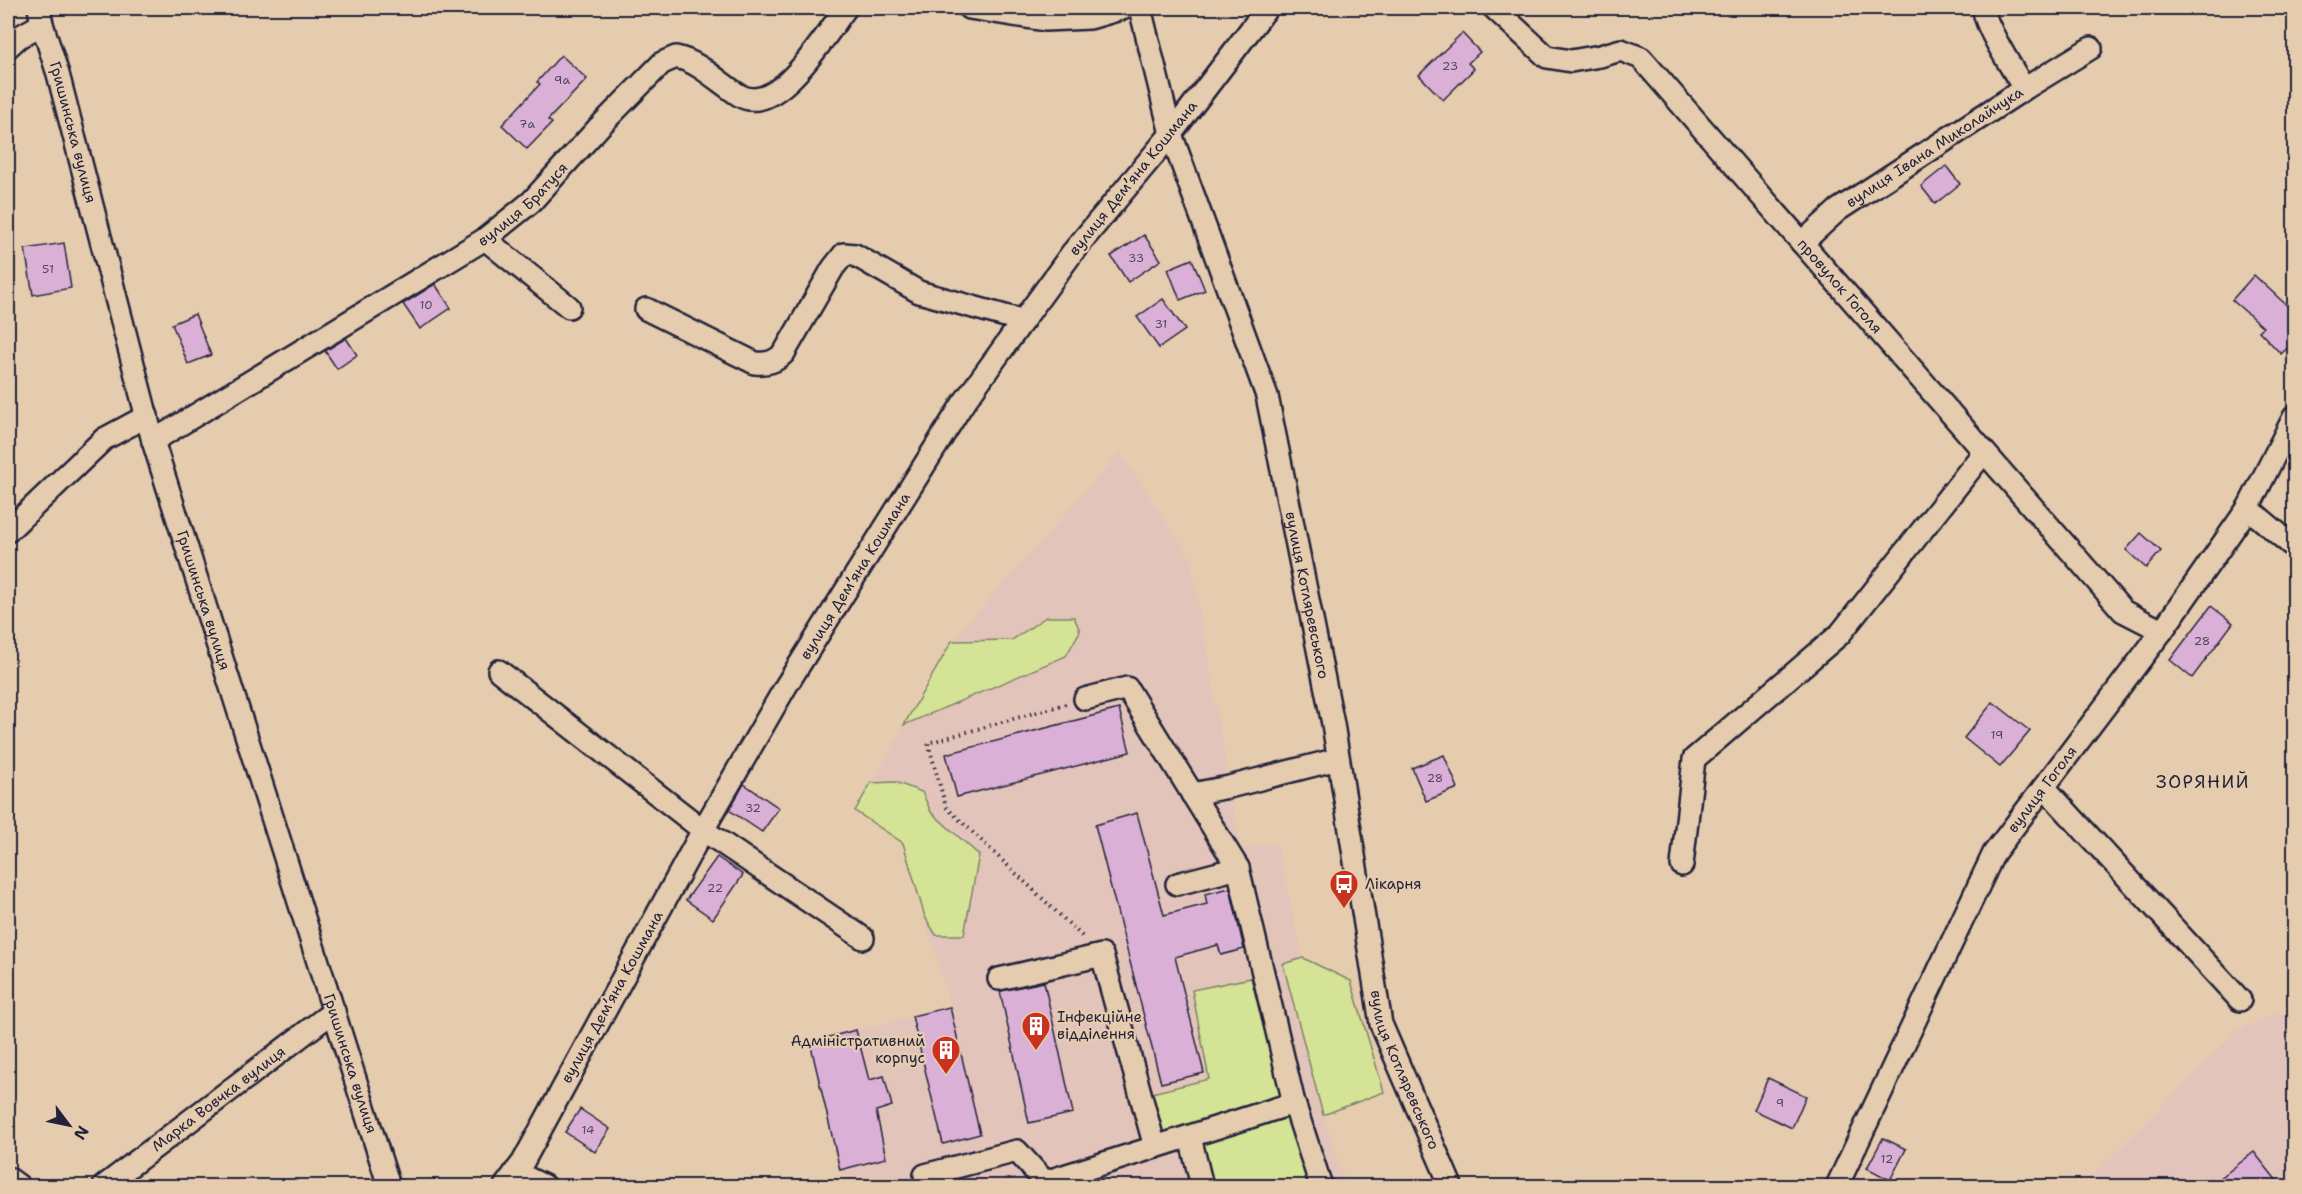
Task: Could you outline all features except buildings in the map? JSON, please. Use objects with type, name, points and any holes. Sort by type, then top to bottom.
[{"type":"street","name":"вулиця Братуся","points":[[153,441],[484,239],[531,202],[599,127],[663,63],[676,57],[689,60],[742,97],[761,99],[777,92],[792,80],[846,8]]},
{"type":"street","points":[[969,8],[1045,20],[1090,18],[1124,8]]},
{"type":"street","name":"вулиця Котляревського","points":[[1140,8],[1171,134],[1267,396],[1338,759],[1381,1024],[1451,1186]]},
{"type":"street","name":"вулиця Демʼяна Кошмана","points":[[510,1179],[703,830],[786,686],[962,405],[1072,253],[1171,134],[1267,8]]},
{"type":"street","name":"провулок Гоголя","points":[[1494,8],[1547,57],[1571,61],[1622,50],[1641,58],[2122,611],[2162,631]]},
{"type":"street","name":"вулиця Івана Миколайчука","points":[[1802,243],[1838,210],[2024,89],[1996,40],[1984,14],[1984,8]]},
{"type":"street","points":[[8,47],[40,16]]},
{"type":"street","name":"Гришинська вулиця","points":[[40,16],[58,74],[153,441],[390,1186]]},
{"type":"street","points":[[2024,89],[2091,48]]},
{"type":"street","points":[[484,239],[569,307]]},
{"type":"street","points":[[646,309],[755,363],[767,364],[777,360],[784,353],[843,254],[855,255],[919,292],[1023,321]]},
{"type":"street","points":[[8,531],[104,439],[147,417]]},
{"type":"street","name":"вулиця Гоголя","points":[[1837,1186],[1994,853],[2162,631],[2248,508],[2295,417]]},
{"type":"street","points":[[1682,866],[1694,759],[1840,634],[1984,452]]},
{"type":"street","points":[[2248,508],[2295,547]]},
{"type":"street","points":[[499,671],[703,830],[862,938]]},
{"type":"street","points":[[1085,699],[1127,688],[1238,868],[1294,1103],[1321,1186]]},
{"type":"street","points":[[1192,794],[1229,787],[1338,759]]},
{"type":"street","points":[[2044,787],[2240,1000]]},
{"type":"street","points":[[1177,884],[1238,868]]},
{"type":"street","points":[[999,979],[1102,955],[1155,1147]]},
{"type":"street","name":"Марка Вовчка вулиця","points":[[104,1186],[334,1011]]},
{"type":"street","points":[[925,1175],[1017,1150],[1048,1184],[1294,1103]]},
{"type":"street","points":[[1190,1137],[1202,1186]]},
{"type":"street","points":[[8,1178],[19,1186]]},
{"type":"street","points":[[510,1179],[544,1186]]},
{"type":"path","points":[[1085,699],[928,743],[946,807],[1102,955]]},
{"type":"shaded area","points":[[1120,452],[1191,559],[1241,849],[1277,842],[1303,958],[1286,963],[1317,1097],[1347,1186],[851,1186],[840,1170],[810,1042],[950,1006],[903,843],[855,811],[952,641]]},
{"type":"shaded area","points":[[2294,1013],[2294,1186],[2082,1186],[2238,1030],[2272,1015]]},
{"type":"green space","points":[[1046,617],[1074,617],[1080,631],[1066,656],[904,725],[952,641],[1012,640]]},
{"type":"green space","points":[[895,782],[922,792],[931,812],[979,855],[964,935],[936,935],[925,917],[903,843],[855,811],[871,783]]},
{"type":"green space","points":[[1303,958],[1351,981],[1384,1092],[1323,1115],[1283,964]]},
{"type":"green space","points":[[1251,978],[1282,1098],[1159,1135],[1148,1094],[1209,1079],[1192,990]]},
{"type":"green space","points":[[1289,1115],[1312,1186],[1210,1186],[1199,1144]]},
{"type":"place","name":"Лікарня","points":[[1344,910]]},
{"type":"place","name":"Інфекційне відділення","points":[[1036,1052]]},
{"type":"place","name":"Адміністративний корпус","points":[[946,1076]]},
{"type":"district","name":"ЗОРЯНИЙ","points":[[2203,782]]}]
